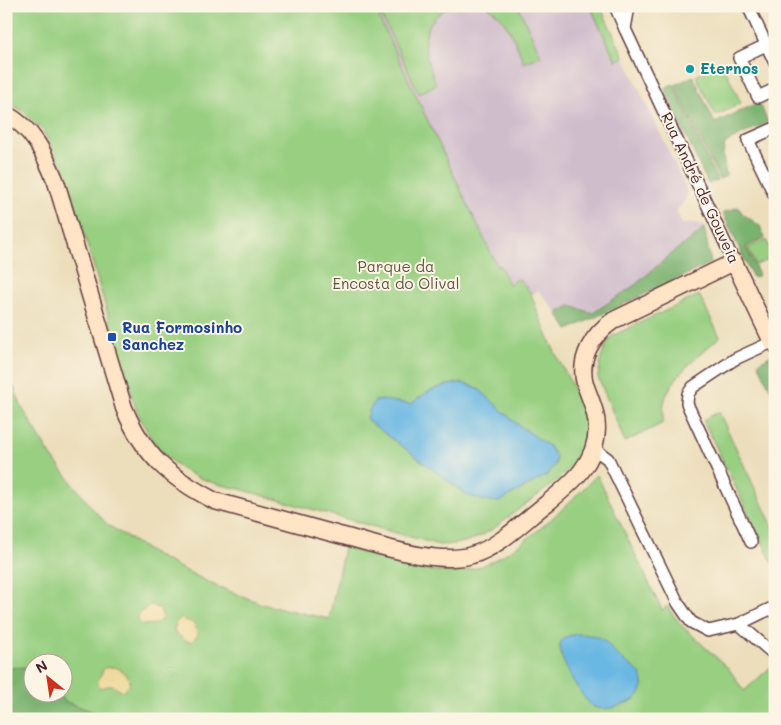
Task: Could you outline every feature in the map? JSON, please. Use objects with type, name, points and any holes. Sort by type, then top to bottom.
[{"type":"street","name":"Rua André de Gouveia","points":[[615,6],[734,262],[774,343]]},
{"type":"street","points":[[625,29],[629,6]]},
{"type":"street","points":[[748,6],[775,63]]},
{"type":"street","points":[[766,45],[739,58],[758,97],[775,89]]},
{"type":"street","points":[[6,114],[15,118],[32,135],[44,154],[56,182],[124,408],[132,428],[146,450],[162,467],[194,490],[215,501],[429,557],[453,559],[474,555],[497,543],[576,479],[583,471],[593,448],[597,428],[596,418],[585,383],[584,364],[586,353],[596,335],[614,320],[734,262]]},
{"type":"street","points":[[775,128],[748,140],[775,196]]},
{"type":"street","points":[[751,542],[688,408],[687,398],[693,387],[722,367],[746,354],[774,343]]},
{"type":"street","points":[[593,448],[608,458],[678,603],[691,622],[708,631],[739,624],[770,609],[775,612]]},
{"type":"street","points":[[739,624],[775,655]]},
{"type":"shaded area","points":[[404,6],[600,6],[686,188],[685,201],[676,211],[682,224],[696,223],[704,227],[699,234],[676,250],[635,285],[593,313],[570,306],[557,313],[538,290],[530,295],[492,292],[365,25]]},
{"type":"green space","name":"Parque da Encosta do Olival","points":[[6,6],[451,6],[431,22],[427,31],[426,51],[436,84],[419,94],[382,17],[379,18],[497,266],[500,265],[509,284],[519,279],[530,292],[575,393],[584,423],[584,438],[580,453],[571,467],[548,488],[485,534],[465,542],[439,545],[217,484],[186,471],[173,462],[152,439],[135,406],[66,173],[43,131],[24,112],[6,101]]},
{"type":"green space","points":[[487,6],[518,6],[541,56],[524,63],[506,24]]},
{"type":"green space","points":[[590,6],[600,6],[624,57],[616,61]]},
{"type":"green space","points":[[722,63],[741,103],[716,116],[696,76]]},
{"type":"green space","points":[[693,76],[715,123],[759,102],[768,122],[725,143],[723,155],[726,176],[719,179],[675,85]]},
{"type":"green space","points":[[673,84],[717,180],[708,184],[664,88]]},
{"type":"green space","points":[[738,207],[743,214],[760,226],[765,238],[746,247],[759,275],[753,278],[723,213]]},
{"type":"green space","points":[[704,227],[711,263],[568,330],[557,313],[570,306],[593,313],[635,285],[676,250],[699,234]]},
{"type":"green space","points":[[766,240],[774,257],[756,265],[748,248]]},
{"type":"green space","points":[[699,295],[720,337],[687,367],[672,384],[664,403],[663,423],[625,442],[598,377],[601,358],[606,345],[612,336]]},
{"type":"green space","points":[[775,353],[775,399],[758,363]]},
{"type":"green space","points":[[6,367],[22,408],[51,456],[92,508],[108,525],[155,555],[214,585],[265,605],[329,619],[344,547],[429,570],[455,572],[474,569],[493,561],[532,535],[568,504],[597,475],[662,610],[667,606],[680,624],[729,669],[744,691],[773,665],[775,667],[775,719],[6,719]]},
{"type":"green space","points":[[719,412],[775,531],[775,568],[703,420]]},
{"type":"green space","points":[[22,667],[22,702],[66,702],[114,719],[6,719],[6,668]]},
{"type":"sand","points":[[151,605],[160,609],[163,618],[155,624],[143,625],[137,620],[140,612]]},
{"type":"sand","points":[[181,618],[195,624],[198,635],[192,642],[184,640],[174,631],[176,622]]},
{"type":"sand","points":[[114,667],[122,671],[128,678],[130,684],[124,691],[113,685],[100,688],[97,683],[104,668]]},
{"type":"water","points":[[462,383],[478,388],[517,424],[549,446],[556,457],[555,465],[547,475],[499,502],[481,500],[467,495],[367,420],[369,411],[375,401],[382,400],[411,404],[435,389]]},
{"type":"water","points":[[578,634],[592,635],[603,640],[619,657],[638,671],[642,679],[643,688],[635,699],[606,709],[594,707],[589,703],[572,678],[560,651],[562,640],[567,636]]},
{"type":"place","name":"Eternos","points":[[690,69]]},
{"type":"place","name":"Rua Formosinho Sanchez","points":[[112,337]]}]
